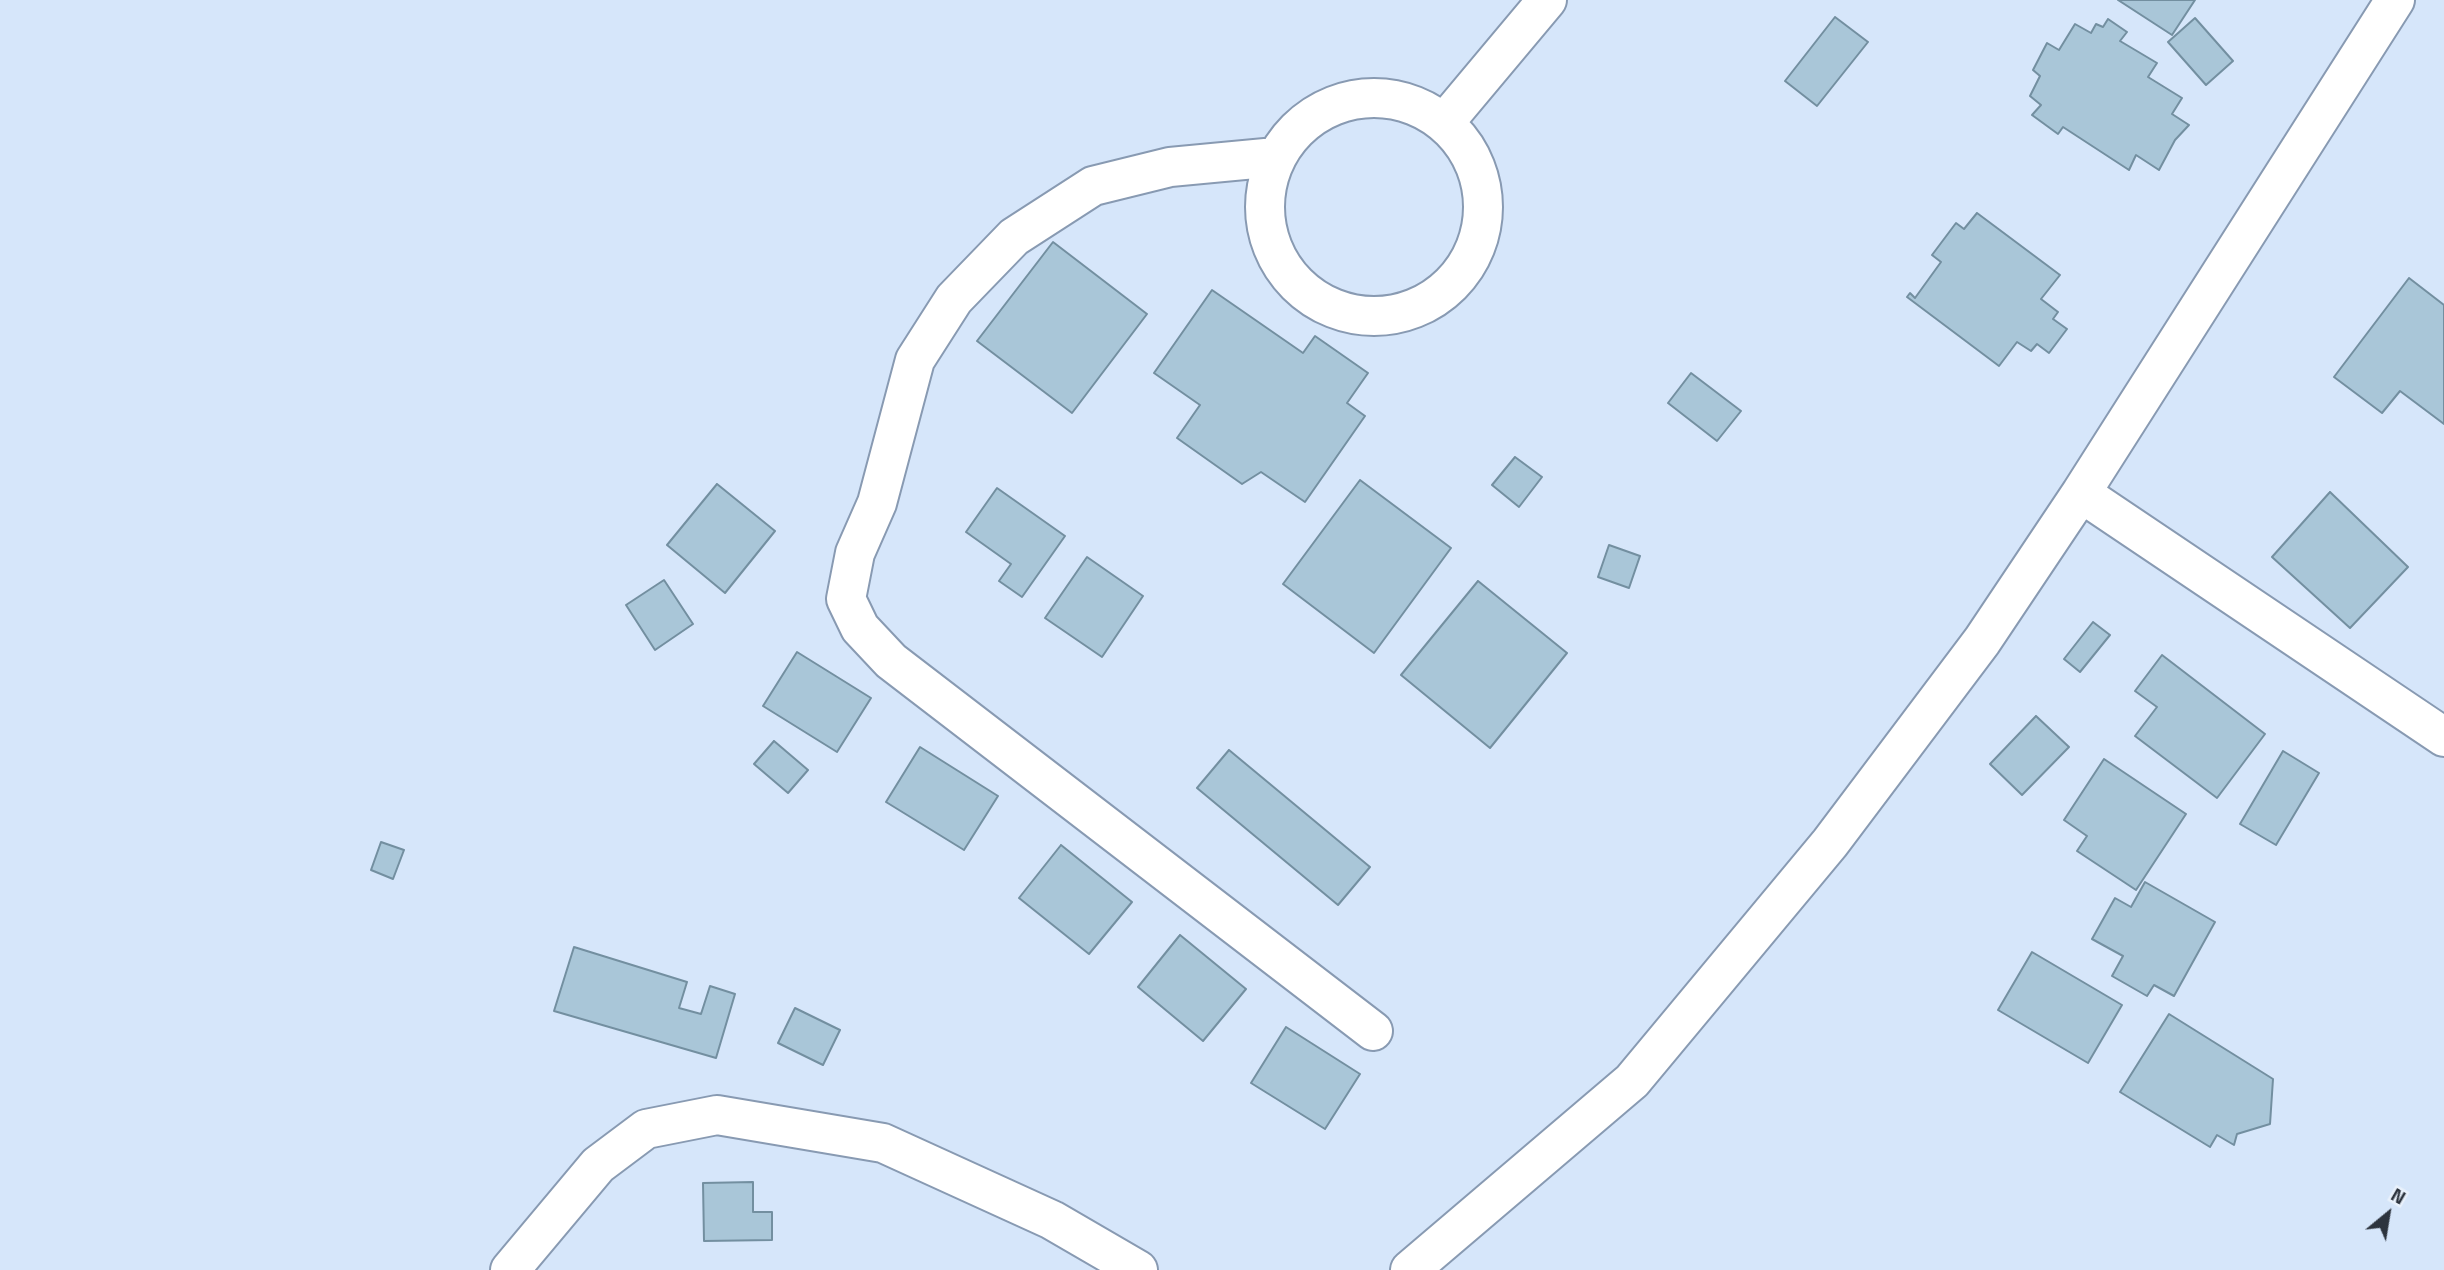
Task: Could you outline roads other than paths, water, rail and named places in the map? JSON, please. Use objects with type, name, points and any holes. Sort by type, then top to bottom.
[{"type":"street","points":[[1444,123],[1547,0]]},
{"type":"street","points":[[1410,1270],[1632,1081],[1830,843],[1982,640],[2081,493],[2395,0]]},
{"type":"street","points":[[1384,98],[1416,106],[1444,123],[1466,148],[1479,178],[1484,210],[1478,242],[1463,271],[1441,294],[1412,310],[1379,317],[1347,313],[1317,300],[1291,279],[1274,252],[1265,221],[1265,188],[1276,157],[1295,130],[1320,111],[1351,100],[1384,98]]},
{"type":"street","points":[[1276,157],[1170,167],[1093,186],[1014,237],[954,299],[915,360],[877,503],[855,553],[846,599],[860,628],[891,662],[1373,1031]]},
{"type":"street","points":[[2081,493],[2444,737]]},
{"type":"street","points":[[510,1270],[598,1165],[646,1129],[717,1115],[883,1143],[1052,1220],[1138,1270]]}]
